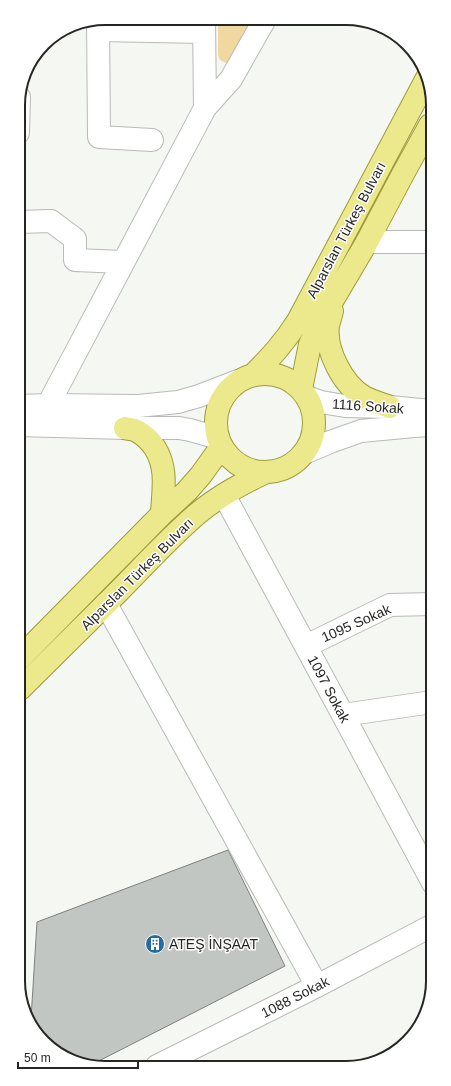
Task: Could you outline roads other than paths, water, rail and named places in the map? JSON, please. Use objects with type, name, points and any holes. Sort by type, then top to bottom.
[{"type":"main road","name":"Alparslan Türkeş Bulvarı","points":[[423,85],[298,321],[278,349],[245,378],[226,392],[218,406],[216,422],[220,442],[229,457],[239,465],[251,471],[264,473],[276,472],[296,462],[304,453],[311,440],[314,425],[313,410],[304,393],[310,344],[321,320],[367,242],[426,132]]},
{"type":"main road","points":[[336,294],[328,326],[329,344],[342,375],[352,387],[364,397],[390,407]]},
{"type":"main road","points":[[245,378],[266,373],[278,375],[291,381],[304,393]]},
{"type":"main road","points":[[124,428],[136,430],[149,440],[160,456],[164,475],[162,514]]},
{"type":"main road","name":"Alparslan Türkeş Bulvarı","points":[[25,653],[162,514],[187,491],[201,475],[220,442]]},
{"type":"main road","name":"Alparslan Türkeş Bulvarı","points":[[25,684],[197,514],[224,495],[264,473]]},
{"type":"street","points":[[105,25],[204,25],[205,108]]},
{"type":"street","points":[[28,425],[48,405],[205,108],[231,79],[262,25]]},
{"type":"street","points":[[98,26],[99,137],[152,140]]},
{"type":"street","points":[[25,222],[51,221],[75,239],[75,260],[123,262]]},
{"type":"street","points":[[367,242],[426,242]]},
{"type":"street","points":[[25,406],[138,406],[178,402],[199,396],[245,378]]},
{"type":"street","name":"1116 Sokak","points":[[304,393],[321,402],[345,406],[426,410]]},
{"type":"street","points":[[28,425],[179,428],[190,430],[220,442]]},
{"type":"street","name":"1116 Sokak","points":[[304,453],[361,431],[426,425]]},
{"type":"street","name":"1097 Sokak","points":[[224,495],[426,872]]},
{"type":"street","points":[[106,604],[317,986]]},
{"type":"street","name":"1095 Sokak","points":[[306,646],[390,605],[426,604]]},
{"type":"street","points":[[343,715],[426,703]]},
{"type":"street","name":"1088 Sokak","points":[[167,1061],[317,986],[426,929]]},
{"type":"place","name":"ATEŞ İNŞAAT","points":[[155,944]]}]
